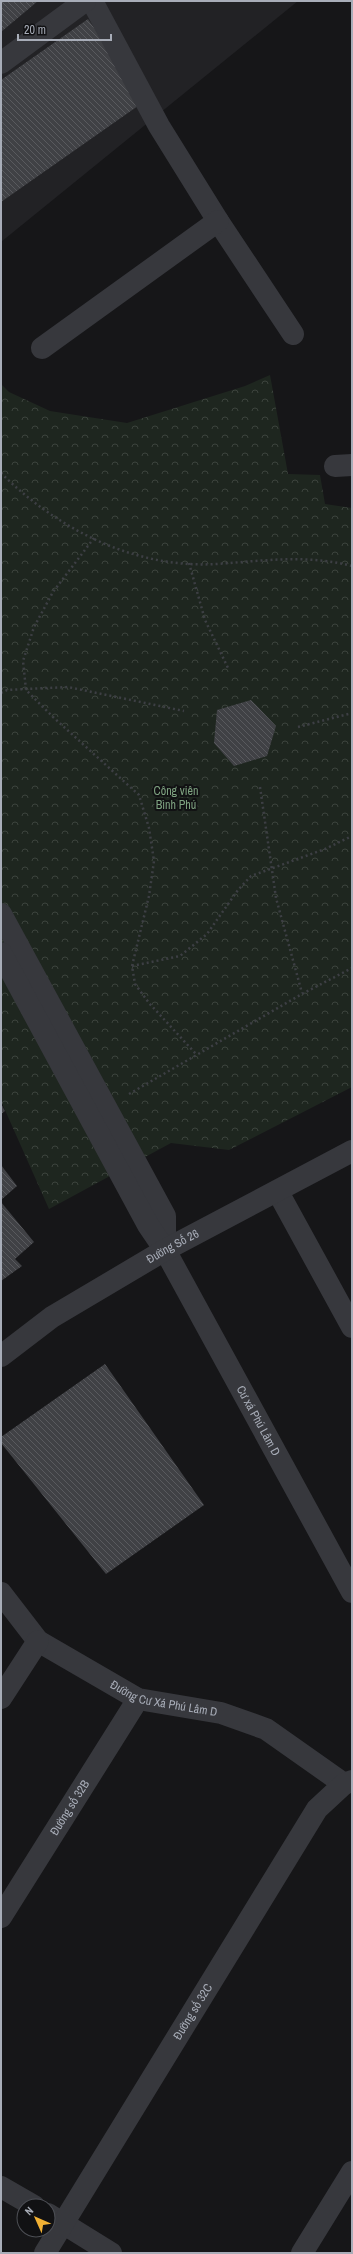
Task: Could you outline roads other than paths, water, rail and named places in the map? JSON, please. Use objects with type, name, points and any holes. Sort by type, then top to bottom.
[{"type":"street","points":[[1,63],[86,1]]},
{"type":"street","points":[[92,1],[159,126],[218,221],[293,334]]},
{"type":"street","points":[[42,348],[218,221]]},
{"type":"street","points":[[1,914],[165,1216],[165,1250]]},
{"type":"street","name":"Cư xá Phú Lâm D","points":[[1,953],[148,1225],[165,1250],[352,1592]]},
{"type":"street","name":"Đường Số 26","points":[[1,1356],[52,1317],[165,1250],[278,1192],[352,1151]]},
{"type":"street","points":[[278,1192],[352,1327]]},
{"type":"street","name":"Đường Cư Xá Phú Lâm D","points":[[1,1593],[38,1642],[138,1698],[221,1713],[266,1729],[348,1783]]},
{"type":"street","points":[[1,1698],[38,1642]]},
{"type":"street","name":"Đường số 32B","points":[[1,1917],[138,1698]]},
{"type":"street","name":"Đường số 32C","points":[[56,2219],[317,1809],[348,1783]]},
{"type":"street","points":[[302,2253],[352,2172]]},
{"type":"street","points":[[1,2186],[21,2198]]},
{"type":"street","points":[[56,2219],[111,2253]]},
{"type":"street","name":"Đường số 32C","points":[[45,2253],[50,2238]]},
{"type":"park label","name":"Công viên Bình Phú","points":[[176,798]]}]
